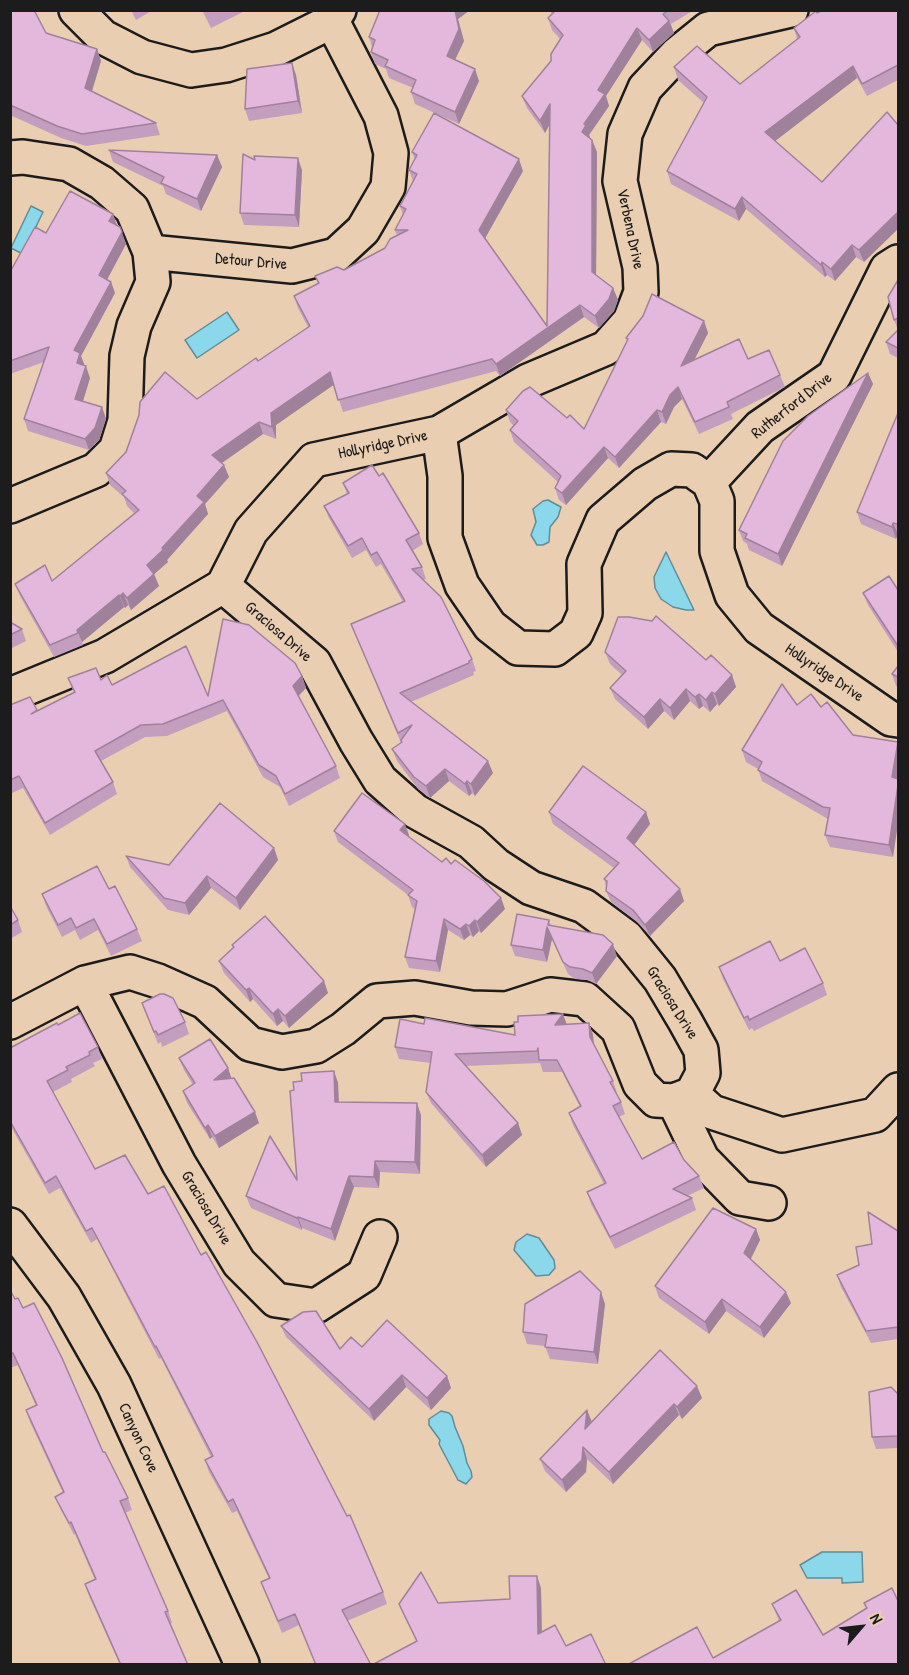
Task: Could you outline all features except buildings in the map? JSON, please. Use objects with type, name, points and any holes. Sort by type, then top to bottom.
[{"type":"street","points":[[76,10],[104,37],[142,57],[191,70],[226,65],[276,49],[335,16]]},
{"type":"street","name":"Verbena Drive","points":[[439,433],[528,381],[606,348],[630,321],[641,292],[640,267],[620,181],[625,134],[645,88],[676,54],[708,29],[791,10]]},
{"type":"street","name":"Detour Drive","points":[[150,252],[292,266],[336,255],[363,230],[388,188],[391,153],[381,116],[335,16]]},
{"type":"street","points":[[10,158],[22,157],[69,164],[102,183],[132,209],[150,252],[153,282],[134,326],[127,356],[125,421],[116,450],[96,470],[10,506]]},
{"type":"street","name":"Rutherford Drive","points":[[709,482],[760,427],[834,376],[887,269],[898,262]]},
{"type":"street","name":"Hollyridge Drive","points":[[223,586],[251,531],[314,460],[439,433],[445,476],[445,538],[462,585],[490,626],[518,648],[555,649],[576,633],[585,613],[584,564],[603,520],[645,484],[671,469],[692,470],[709,482],[717,501],[717,551],[732,595],[759,628],[891,719],[898,720]]},
{"type":"street","points":[[10,695],[105,656],[223,586]]},
{"type":"street","name":"Graciosa Drive","points":[[223,586],[314,663],[380,780],[415,810],[471,842],[496,865],[531,888],[584,906],[626,937],[660,980],[701,1050],[703,1073],[683,1097]]},
{"type":"street","points":[[10,1022],[85,983],[130,972],[158,981],[206,1002],[250,1044],[282,1052],[316,1046],[343,1029],[376,1001],[415,998],[471,1008],[507,1009],[550,995],[585,999],[618,1029],[640,1084],[656,1100],[683,1097],[712,1112],[782,1135],[875,1115],[898,1090]]},
{"type":"street","name":"Graciosa Drive","points":[[85,983],[179,1164],[239,1263],[276,1300],[316,1306],[364,1275],[380,1237]]},
{"type":"street","points":[[683,1097],[702,1158],[740,1198],[769,1203]]},
{"type":"street","name":"Canyon Cove","points":[[10,1225],[64,1297],[114,1386],[242,1665]]},
{"type":"water","points":[[31,206],[43,212],[23,254],[11,248]]},
{"type":"water","points":[[227,312],[239,330],[197,358],[185,340]]},
{"type":"water","points":[[548,500],[561,507],[558,517],[550,527],[549,542],[537,545],[531,535],[536,522],[533,509]]},
{"type":"water","points":[[666,552],[694,610],[673,607],[661,599],[655,588],[654,577]]},
{"type":"water","points":[[527,1234],[539,1238],[554,1260],[555,1268],[549,1275],[536,1276],[514,1250],[516,1242]]},
{"type":"water","points":[[441,1411],[452,1416],[463,1446],[472,1477],[466,1484],[458,1480],[439,1444],[440,1440],[429,1425],[429,1419]]},
{"type":"water","points":[[822,1552],[862,1552],[863,1582],[842,1583],[842,1578],[807,1578],[800,1565]]}]
